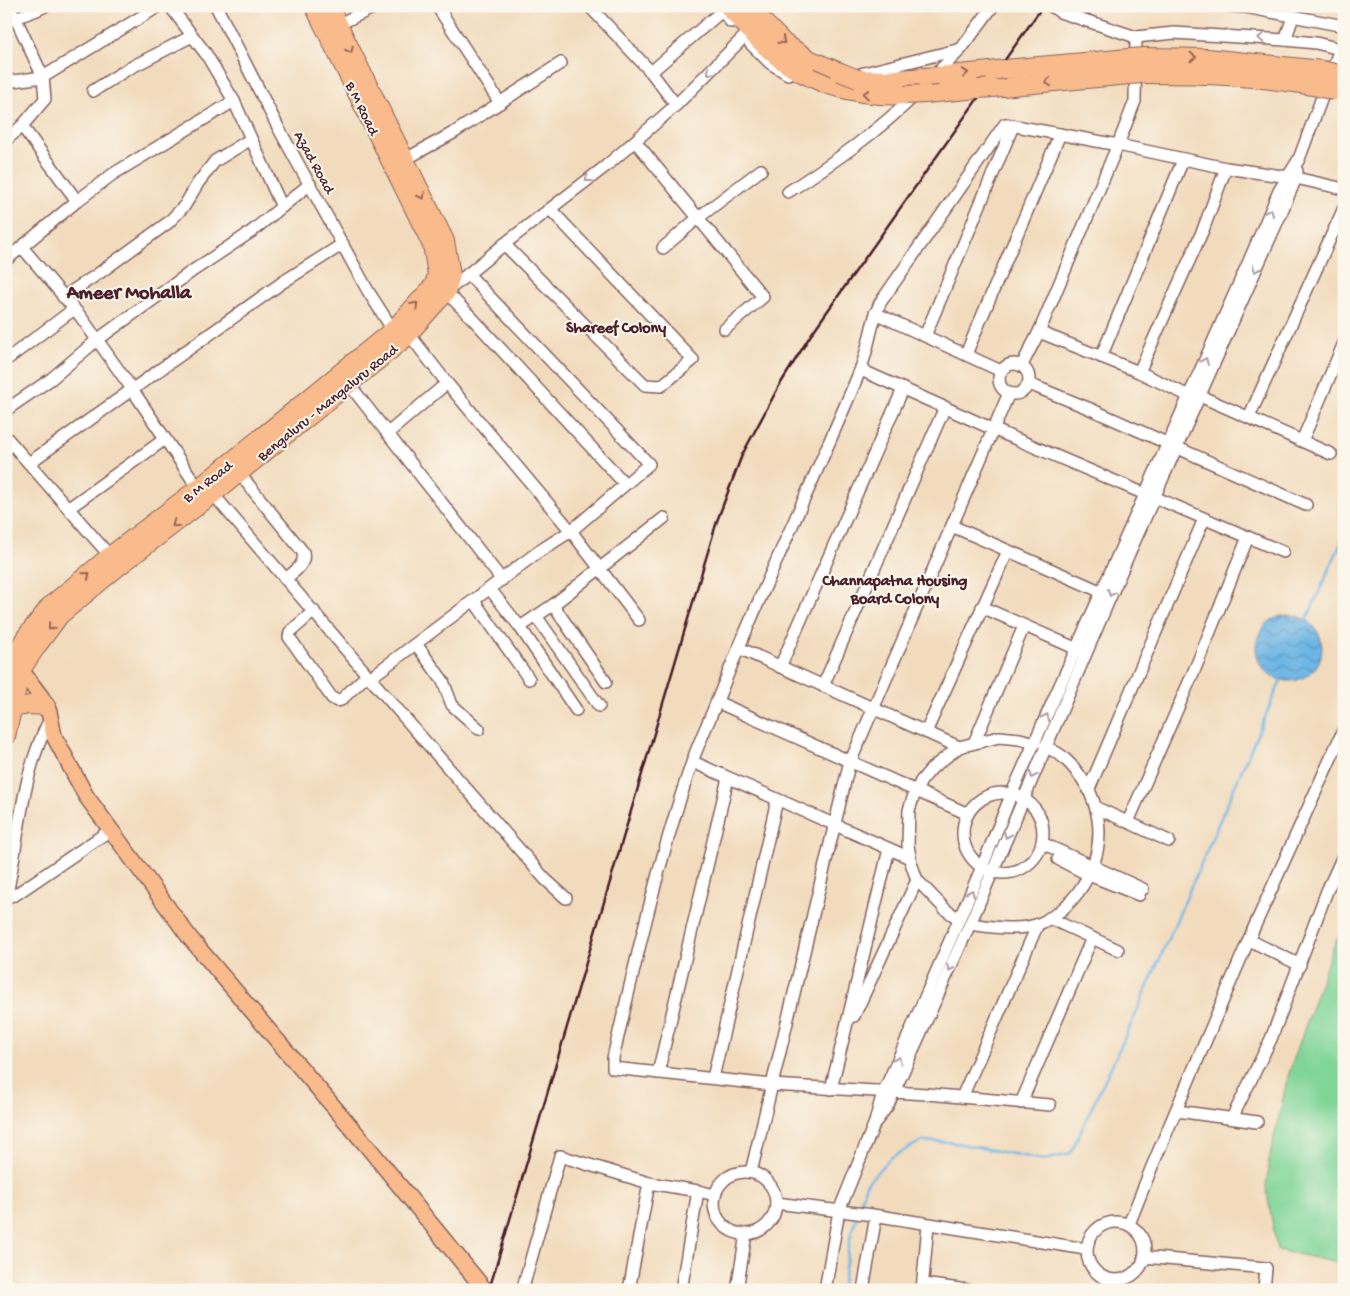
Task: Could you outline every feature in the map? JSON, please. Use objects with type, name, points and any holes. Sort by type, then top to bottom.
[{"type":"highway","name":"B M Road","points":[[115,561],[206,491],[401,332],[434,285],[437,274],[426,220],[314,6]]},
{"type":"highway","points":[[329,6],[404,160],[426,220],[445,241],[451,275],[446,292]]},
{"type":"highway","points":[[728,6],[774,56],[800,73],[828,85],[853,93],[885,97],[905,96],[929,82]]},
{"type":"highway","points":[[748,6],[784,43],[811,60],[858,79],[929,82],[992,79],[1207,58],[1322,70],[1341,74]]},
{"type":"highway","points":[[1137,66],[1296,83],[1332,90]]},
{"type":"highway","name":"Bengaluru - Mangaluru Road","points":[[206,491],[239,473],[403,340],[401,332],[446,292]]},
{"type":"highway","points":[[6,736],[13,708],[11,666],[36,646],[60,615],[115,561]]},
{"type":"highway","points":[[13,708],[29,705],[48,713]]},
{"type":"main road","points":[[11,666],[42,698],[54,736],[86,796],[190,938],[361,1138],[485,1290]]},
{"type":"street","points":[[6,140],[22,126],[45,99],[43,77],[11,20],[8,6]]},
{"type":"street","points":[[11,20],[35,12],[45,6]]},
{"type":"street","points":[[6,82],[43,77],[159,6]]},
{"type":"street","points":[[170,6],[206,54],[234,101],[282,207]]},
{"type":"street","name":"Azad Road","points":[[216,6],[368,291],[571,531],[639,620]]},
{"type":"street","points":[[337,25],[376,6]]},
{"type":"street","points":[[437,6],[500,102]]},
{"type":"street","points":[[788,192],[838,160],[898,112],[962,49],[993,6]]},
{"type":"street","points":[[986,870],[1012,793],[1040,744],[1195,396],[1279,190],[1292,177],[1342,50],[1316,43],[1285,40],[1174,33],[1136,37],[1060,12],[1051,6]]},
{"type":"street","points":[[1228,6],[1245,7],[1344,26]]},
{"type":"street","points":[[591,8],[651,72],[676,106]]},
{"type":"street","points":[[651,72],[722,11],[770,63],[807,85],[962,49]]},
{"type":"street","points":[[1285,40],[1293,17]]},
{"type":"street","points":[[93,91],[126,70],[192,36]]},
{"type":"street","points":[[625,484],[446,292],[504,244],[606,166],[676,106],[744,37]]},
{"type":"street","points":[[1022,365],[1039,332],[1135,101],[1136,37]]},
{"type":"street","points":[[404,160],[455,132],[561,63]]},
{"type":"street","points":[[6,260],[77,201],[113,174],[234,101]]},
{"type":"street","points":[[1050,1105],[962,1097],[772,1085],[613,1068],[613,1058],[661,864],[693,762],[738,648],[861,370],[875,313],[880,303],[1005,124],[1226,168],[1292,177],[1344,189]]},
{"type":"street","points":[[22,126],[77,201]]},
{"type":"street","points":[[925,336],[1013,126]]},
{"type":"street","points":[[966,354],[1060,134]]},
{"type":"street","points":[[63,296],[98,274],[169,222],[185,205],[198,183],[215,161],[251,139]]},
{"type":"street","points":[[635,141],[763,297],[725,329]]},
{"type":"street","points":[[1101,356],[1184,160]]},
{"type":"street","points":[[1139,372],[1203,230],[1226,168]]},
{"type":"street","points":[[663,248],[698,217],[761,170]]},
{"type":"street","points":[[6,410],[51,379],[97,340],[191,272],[251,232],[310,184]]},
{"type":"street","points":[[1249,417],[1344,208]]},
{"type":"street","points":[[504,244],[645,385],[661,386],[669,381],[693,360],[550,209]]},
{"type":"street","points":[[30,463],[283,282],[343,244]]},
{"type":"street","points":[[22,248],[74,309],[165,438],[206,491],[314,612],[545,879],[566,898]]},
{"type":"street","points":[[314,612],[290,632],[289,637],[332,698],[337,701],[341,700],[369,676],[416,644],[538,552],[571,531],[649,464],[468,274]]},
{"type":"street","points":[[6,360],[74,309]]},
{"type":"street","points":[[875,313],[1001,371]]},
{"type":"street","points":[[1039,332],[1249,417],[1331,454]]},
{"type":"street","points":[[1302,441],[1344,343]]},
{"type":"street","points":[[1008,365],[1022,365],[1029,376],[1029,384],[1023,392],[1009,393],[1000,384],[1001,371],[1008,365]]},
{"type":"street","points":[[861,370],[995,430],[1283,552]]},
{"type":"street","points":[[388,433],[447,383]]},
{"type":"street","points":[[349,384],[502,580]]},
{"type":"street","points":[[1029,384],[1088,408],[1306,505]]},
{"type":"street","points":[[780,667],[903,389]]},
{"type":"street","points":[[751,1172],[849,764],[995,430],[1009,393]]},
{"type":"street","points":[[823,686],[945,407]]},
{"type":"street","points":[[6,437],[115,561]]},
{"type":"street","points":[[70,508],[165,438]]},
{"type":"street","points":[[239,473],[303,552],[302,564],[285,580]]},
{"type":"street","points":[[1081,651],[1102,592],[1150,496]]},
{"type":"street","points":[[520,628],[664,518]]},
{"type":"street","points":[[1089,789],[1204,519]]},
{"type":"street","points":[[952,526],[1102,592]]},
{"type":"street","points":[[1128,822],[1197,664],[1248,537]]},
{"type":"street","points":[[926,732],[1008,551]]},
{"type":"street","points":[[490,589],[520,628],[576,710]]},
{"type":"street","points":[[474,601],[529,679]]},
{"type":"street","points":[[553,604],[606,682]]},
{"type":"street","points":[[982,607],[1081,651]]},
{"type":"street","points":[[536,616],[599,706]]},
{"type":"street","points":[[974,743],[1024,626]]},
{"type":"street","points":[[416,644],[442,681],[452,705],[479,729]]},
{"type":"street","points":[[738,648],[959,747]]},
{"type":"street","points":[[715,705],[966,817]]},
{"type":"street","points":[[48,713],[29,772],[6,897],[15,895],[112,829]]},
{"type":"street","points":[[1129,1224],[1248,940],[1344,729]]},
{"type":"street","points":[[999,737],[1040,744],[1064,758],[1089,789],[1097,808],[1099,834],[1097,854],[1091,871],[1078,894],[1060,912],[1038,924],[991,928],[964,921],[940,904],[917,880],[910,858],[907,828],[908,810],[921,781],[932,768],[959,747],[999,737]]},
{"type":"street","points":[[825,1290],[843,1211],[875,1122],[883,1112],[889,1092],[986,870],[1023,798],[1040,744]]},
{"type":"street","points":[[693,762],[910,858]]},
{"type":"street","points":[[658,1072],[728,778]]},
{"type":"street","points":[[1001,792],[1012,793],[1034,806],[1041,817],[1044,830],[1041,846],[1034,860],[1014,872],[1002,873],[986,870],[975,862],[965,847],[963,829],[966,817],[974,805],[982,799],[1001,792]]},
{"type":"street","points":[[712,1078],[777,800]]},
{"type":"street","points":[[1097,808],[1169,841]]},
{"type":"street","points":[[1041,846],[1091,871],[1141,892]]},
{"type":"street","points":[[831,1088],[889,849]]},
{"type":"street","points":[[1232,1118],[1271,1039],[1327,892],[1344,854]]},
{"type":"street","points":[[842,1041],[917,880]]},
{"type":"street","points":[[1049,918],[1118,950]]},
{"type":"street","points":[[962,1097],[1038,924]]},
{"type":"street","points":[[1022,1103],[1092,938]]},
{"type":"street","points":[[1248,940],[1300,965]]},
{"type":"street","points":[[1176,1111],[1257,1122]]},
{"type":"street","points":[[524,1284],[560,1156],[649,1183],[698,1191],[715,1196]]},
{"type":"street","points":[[742,1172],[751,1172],[759,1175],[772,1187],[776,1203],[775,1213],[764,1228],[746,1234],[737,1233],[728,1229],[716,1214],[715,1196],[725,1180],[742,1172]]},
{"type":"street","points":[[629,1290],[649,1183]]},
{"type":"street","points":[[681,1290],[698,1191]]},
{"type":"street","points":[[776,1203],[874,1215],[1086,1249]]},
{"type":"street","points":[[863,1290],[874,1215]]},
{"type":"street","points":[[1110,1222],[1129,1224],[1137,1230],[1142,1238],[1145,1248],[1142,1265],[1136,1272],[1112,1285],[1096,1274],[1090,1267],[1086,1249],[1088,1240],[1093,1231],[1101,1225],[1110,1222]]},
{"type":"street","points":[[928,1225],[923,1287],[967,1290]]},
{"type":"street","points":[[737,1290],[746,1234]]},
{"type":"street","points":[[1144,1257],[1266,1268],[1264,1290]]},
{"type":"green space","points":[[1344,926],[1344,1259],[1338,1263],[1277,1250],[1266,1187],[1269,1160],[1288,1076],[1332,949]]},
{"type":"water","points":[[1283,615],[1295,615],[1313,624],[1320,635],[1322,648],[1320,661],[1313,672],[1302,679],[1283,681],[1270,676],[1261,667],[1256,654],[1256,642],[1261,629],[1270,620]]},
{"type":"waterway","points":[[1307,619],[1344,536]]},
{"type":"waterway","points":[[858,1210],[866,1184],[890,1158],[922,1141],[951,1142],[1044,1160],[1070,1154],[1133,1020],[1281,680]]},
{"type":"waterway","points":[[841,1290],[851,1234],[857,1215]]},
{"type":"railway","points":[[489,1290],[717,521],[742,455],[779,386],[812,333],[1043,6]]},
{"type":"district","name":"Ameer Mohalla","points":[[129,291]]},
{"type":"district","name":"Shareef Colony","points":[[616,326]]},
{"type":"district","name":"Channapatna Housing Board Colony","points":[[895,588]]}]
